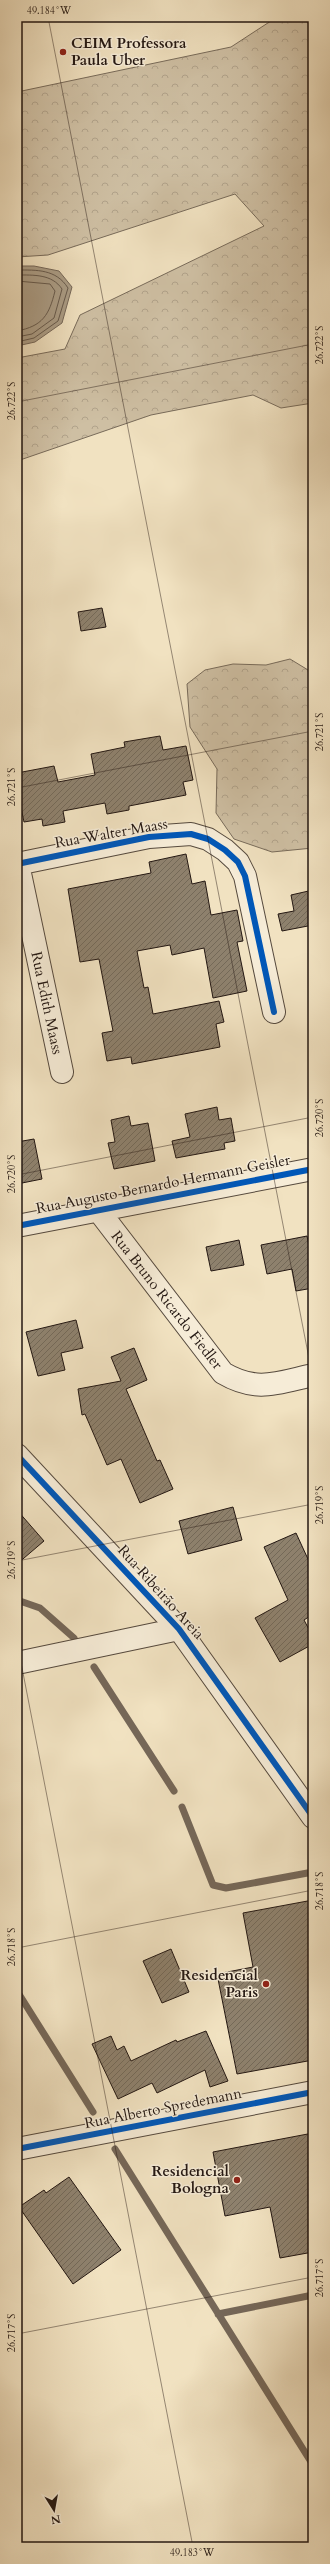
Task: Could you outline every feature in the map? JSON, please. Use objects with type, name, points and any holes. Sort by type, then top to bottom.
[{"type":"street","name":"Rua Walter Maass","points":[[17,864],[149,837],[191,834],[208,839],[238,862],[246,876],[274,1012]]},
{"type":"street","name":"Rua Edith Maass","points":[[17,864],[62,1072]]},
{"type":"street","name":"Rua Augusto Bernardo Hermann Geisler","points":[[17,1226],[313,1169]]},
{"type":"street","name":"Rua Bruno Ricardo Fiedler","points":[[98,1210],[223,1373],[238,1382],[261,1386],[313,1375]]},
{"type":"street","name":"Rua Ribeirão Areia","points":[[17,1455],[179,1629],[313,1817]]},
{"type":"street","points":[[17,1663],[179,1629]]},
{"type":"street","name":"Rua Alberto Spredemann","points":[[17,2149],[313,2092]]},
{"type":"green space","points":[[277,17],[313,17],[313,403],[281,408],[253,395],[151,415],[20,460],[17,456],[17,358],[65,349],[80,315],[264,226],[235,194],[48,255],[17,257],[17,92],[231,47]]},
{"type":"green space","points":[[290,659],[313,673],[313,848],[272,852],[234,839],[216,813],[217,769],[190,727],[187,684],[205,670],[233,664],[266,665]]},
{"type":"water","points":[[17,266],[34,266],[59,271],[72,287],[62,323],[35,342],[17,346]]},
{"type":"building","points":[[102,608],[106,627],[81,631],[78,612]]},
{"type":"building","points":[[160,736],[163,750],[186,746],[193,780],[183,782],[186,795],[129,806],[129,810],[107,814],[105,803],[63,811],[65,822],[43,826],[42,819],[24,822],[17,788],[17,773],[54,766],[58,782],[95,775],[91,754],[125,747],[124,742]]},
{"type":"building","points":[[186,854],[192,884],[205,881],[211,915],[237,910],[243,941],[237,942],[247,991],[213,998],[204,948],[172,955],[170,945],[137,951],[144,988],[148,987],[153,1014],[219,1001],[224,1022],[216,1024],[220,1047],[132,1064],[131,1057],[107,1061],[102,1033],[113,1031],[99,959],[80,962],[68,889],[151,873],[149,862]]},
{"type":"building","points":[[313,890],[313,925],[282,931],[278,914],[294,911],[291,895]]},
{"type":"building","points":[[217,1107],[219,1120],[231,1118],[235,1141],[224,1143],[225,1149],[176,1158],[172,1141],[190,1137],[185,1114]]},
{"type":"building","points":[[129,1116],[131,1126],[148,1123],[155,1161],[114,1169],[108,1143],[115,1142],[111,1120]]},
{"type":"building","points":[[34,1139],[42,1179],[17,1184],[17,1142]]},
{"type":"building","points":[[307,1236],[313,1268],[313,1288],[296,1291],[292,1269],[267,1274],[261,1245]]},
{"type":"building","points":[[239,1240],[244,1265],[211,1271],[206,1247]]},
{"type":"building","points":[[76,1320],[83,1348],[61,1353],[65,1370],[38,1376],[26,1332]]},
{"type":"building","points":[[134,1348],[147,1380],[126,1389],[157,1461],[160,1460],[173,1489],[140,1503],[121,1459],[107,1465],[85,1414],[82,1415],[78,1389],[121,1381],[111,1357]]},
{"type":"building","points":[[233,1507],[242,1540],[188,1554],[179,1521]]},
{"type":"building","points":[[17,1510],[44,1541],[17,1564]]},
{"type":"building","points":[[296,1533],[313,1570],[313,1614],[304,1620],[313,1637],[313,1644],[280,1662],[255,1618],[288,1600],[264,1547]]},
{"type":"building","points":[[313,1900],[313,2060],[237,2074],[217,1974],[253,1967],[243,1913]]},
{"type":"building","points":[[171,1949],[189,1992],[162,2003],[143,1961]]},
{"type":"building","points":[[206,2031],[228,2081],[210,2087],[205,2070],[157,2093],[152,2083],[118,2099],[92,2044],[111,2036],[117,2050],[124,2046],[131,2061],[176,2040],[177,2042]]},
{"type":"building","points":[[313,2133],[313,2252],[280,2258],[270,2207],[225,2216],[213,2152]]},
{"type":"building","points":[[69,2177],[121,2250],[73,2284],[19,2207],[44,2190],[46,2193]]},
{"type":"waterway","points":[[17,1600],[40,1608],[74,1638]]},
{"type":"waterway","points":[[94,1667],[174,1791]]},
{"type":"waterway","points":[[182,1807],[213,1885],[226,1888],[313,1872]]},
{"type":"waterway","points":[[17,1991],[93,2112]]},
{"type":"waterway","points":[[115,2149],[313,2465]]},
{"type":"waterway","points":[[218,2314],[313,2295]]},
{"type":"cycle path","points":[[17,864],[149,837],[191,834],[208,839],[225,850],[238,862],[245,876],[274,1012]]},
{"type":"cycle path","points":[[17,1226],[313,1169]]},
{"type":"cycle path","points":[[17,1455],[179,1629],[313,1817]]},
{"type":"cycle path","points":[[17,2149],[313,2092]]},
{"type":"place","name":"CEIM Professora Paula Uber","points":[[63,52]]},
{"type":"place","name":"Residencial Paris","points":[[266,1984]]},
{"type":"place","name":"Residencial Bologna","points":[[237,2180]]}]
